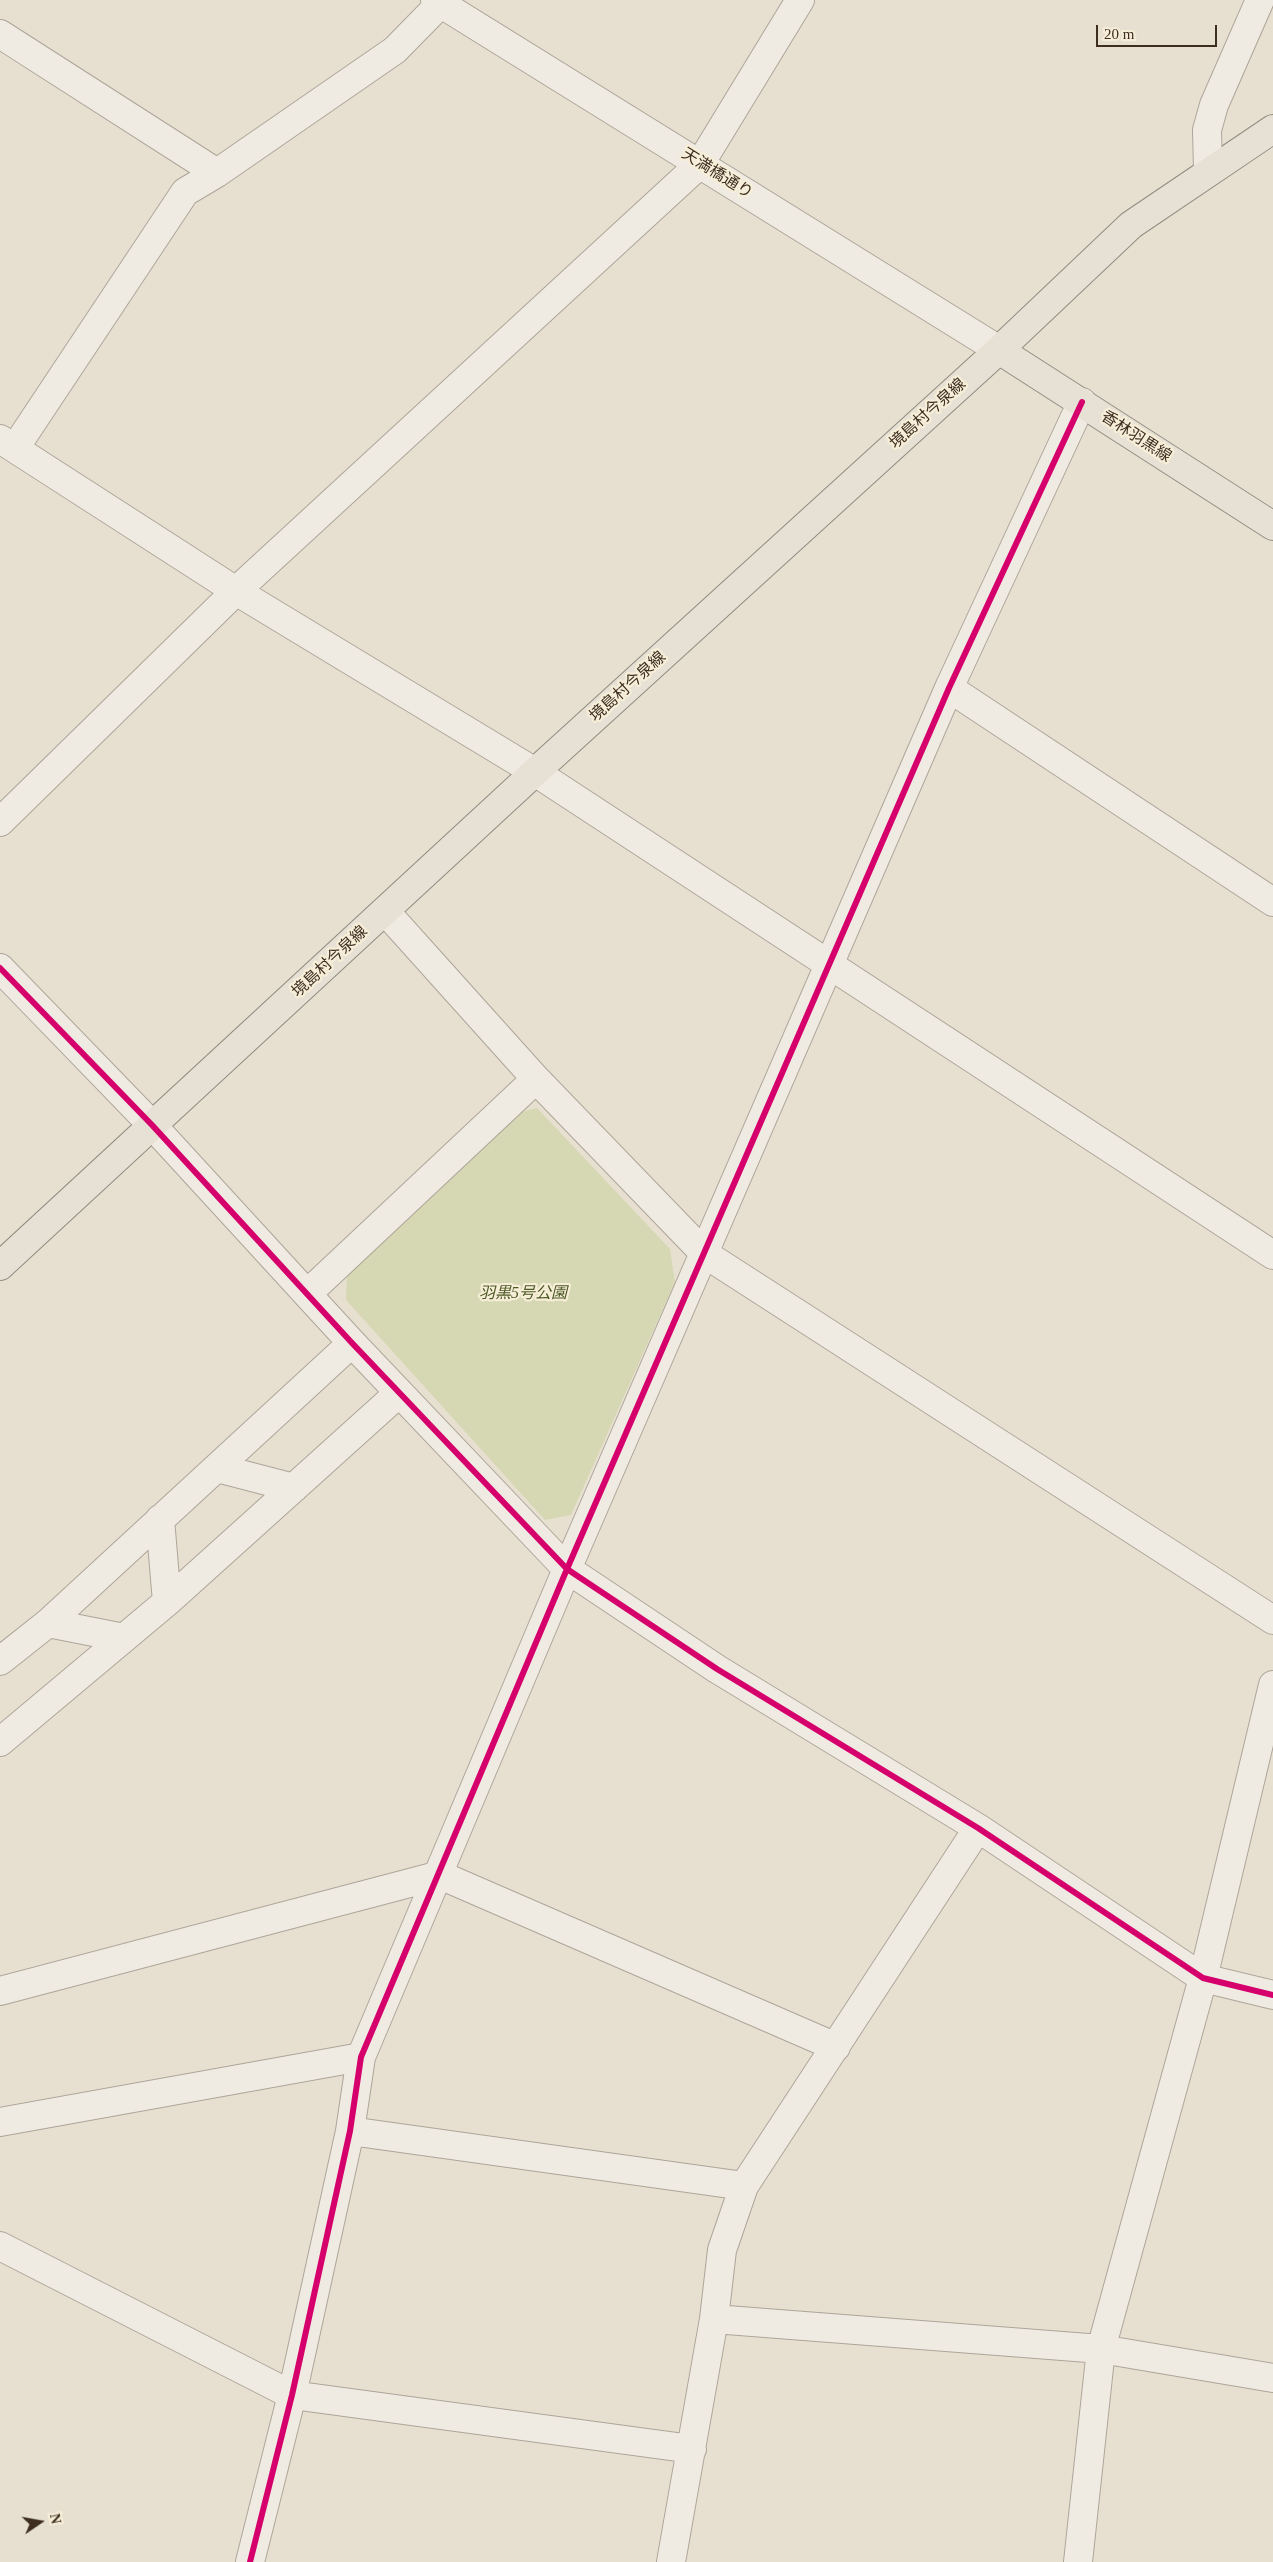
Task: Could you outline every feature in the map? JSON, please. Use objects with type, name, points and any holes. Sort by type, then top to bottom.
[{"type":"main road","name":"境島村今泉線","points":[[0,1266],[535,772],[999,350],[1131,225],[1208,171],[1273,129]]},
{"type":"main road","name":"香林羽黒線","points":[[999,350],[1273,526]]},
{"type":"street","points":[[0,822],[236,591],[700,164],[800,0]]},
{"type":"street","points":[[1208,171],[1207,130],[1214,105],[1260,0]]},
{"type":"street","points":[[440,1],[394,50],[217,173],[185,192],[7,443],[236,591],[535,772],[1273,1255]]},
{"type":"street","name":"天満橋通り","points":[[440,1],[999,350]]},
{"type":"street","points":[[0,34],[217,173]]},
{"type":"street","points":[[250,2562],[292,2395],[350,2131],[362,2057],[567,1569],[949,688],[1082,402]]},
{"type":"street","points":[[949,688],[1273,902]]},
{"type":"street","points":[[385,912],[536,1079],[705,1254],[1273,1620]]},
{"type":"street","points":[[0,968],[152,1125],[352,1343],[567,1569],[716,1669],[978,1828],[1203,1978],[1273,1995]]},
{"type":"street","points":[[308,1293],[536,1079]]},
{"type":"street","points":[[0,1661],[48,1623],[352,1343]]},
{"type":"street","points":[[0,1742],[167,1602],[399,1393]]},
{"type":"street","points":[[217,1468],[294,1488]]},
{"type":"street","points":[[160,1519],[167,1602]]},
{"type":"street","points":[[48,1623],[124,1638]]},
{"type":"street","points":[[1078,2562],[1101,2348],[1203,1978],[1273,1686]]},
{"type":"street","points":[[671,2562],[714,2319],[722,2250],[744,2186],[978,1828]]},
{"type":"street","points":[[0,1991],[440,1875],[836,2047]]},
{"type":"street","points":[[0,2122],[362,2057]]},
{"type":"street","points":[[350,2131],[744,2186]]},
{"type":"street","points":[[0,2246],[292,2395],[692,2450]]},
{"type":"street","points":[[714,2319],[1101,2348],[1273,2378]]},
{"type":"green space","name":"羽黒5号公園","points":[[537,1108],[670,1249],[675,1282],[571,1515],[545,1520],[346,1300],[347,1275],[517,1113]]},
{"type":"cycle path","points":[[250,2562],[292,2395],[350,2131],[361,2057],[567,1569],[949,688],[1082,402]]},
{"type":"cycle path","points":[[0,968],[152,1125],[352,1343],[567,1569],[717,1669],[978,1828],[1203,1978],[1273,1995]]}]
